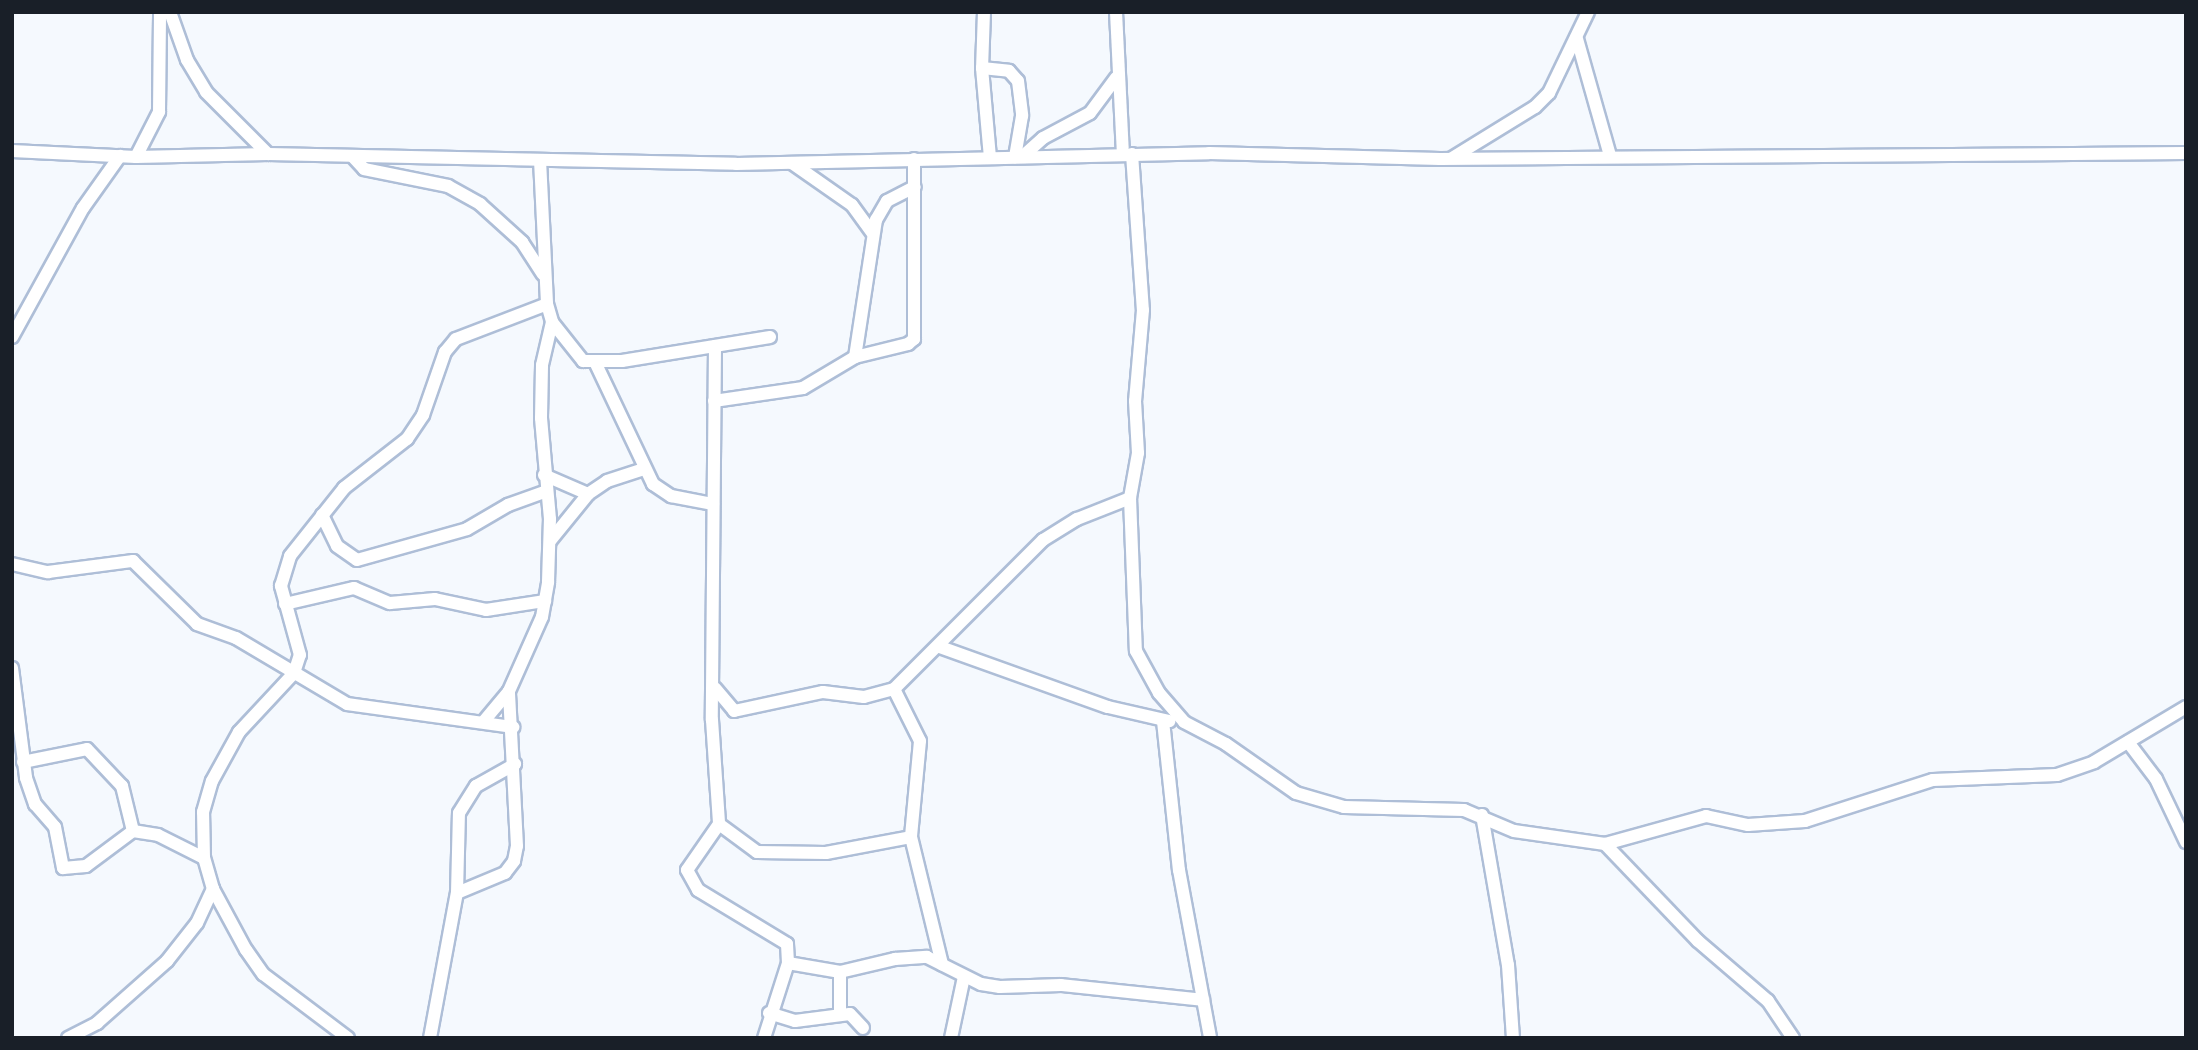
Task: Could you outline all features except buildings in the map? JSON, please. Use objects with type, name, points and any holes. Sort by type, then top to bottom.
[{"type":"street","points":[[136,157],[159,112],[160,18],[151,12]]},
{"type":"street","points":[[170,12],[187,60],[206,92],[268,154]]},
{"type":"street","points":[[984,12],[982,68],[990,158]]},
{"type":"street","points":[[1116,12],[1116,78],[1127,154],[1143,310],[1135,401],[1138,453],[1130,498],[1136,651],[1159,693],[1184,722],[1226,744],[1296,793],[1326,803],[1448,809],[1482,815],[1514,831],[1605,844],[1706,816],[1748,825],[1805,821],[1933,780],[2057,775],[2094,762],[2186,707]]},
{"type":"street","points":[[1452,159],[1535,107],[1549,93],[1588,12]]},
{"type":"street","points":[[1577,38],[1610,156]]},
{"type":"street","points":[[982,68],[1009,71],[1018,81],[1022,116],[1019,156]]},
{"type":"street","points":[[1019,156],[1043,138],[1090,113],[1116,78]]},
{"type":"street","points":[[12,151],[136,157],[268,154],[424,160],[792,163],[1127,154],[1452,159],[2186,153]]},
{"type":"street","points":[[12,337],[83,208],[120,156]]},
{"type":"street","points":[[353,157],[372,172],[436,183],[480,204],[522,242],[545,277]]},
{"type":"street","points":[[714,401],[803,388],[855,357],[914,339],[914,159]]},
{"type":"street","points":[[424,160],[436,183]]},
{"type":"street","points":[[540,160],[547,304],[552,322],[569,348],[583,361],[597,364],[770,337]]},
{"type":"street","points":[[792,163],[852,205],[873,233]]},
{"type":"street","points":[[855,357],[862,330],[873,233],[887,201],[915,187]]},
{"type":"street","points":[[348,1038],[263,974],[213,889],[204,858],[203,813],[212,781],[239,732],[294,673],[300,655],[285,604],[283,571],[344,488],[407,439],[423,415],[445,352],[456,338],[547,304]]},
{"type":"street","points":[[484,721],[509,691],[545,601],[550,541],[544,475],[542,365],[552,322]]},
{"type":"street","points":[[862,330],[877,350]]},
{"type":"street","points":[[715,346],[715,688],[712,720],[719,824],[687,870],[692,886],[782,938],[789,952],[788,964],[769,1013],[764,1038]]},
{"type":"street","points":[[597,364],[643,469],[653,484],[671,496],[713,504]]},
{"type":"street","points":[[550,541],[588,494],[607,481],[643,469]]},
{"type":"street","points":[[544,475],[588,494]]},
{"type":"street","points":[[322,515],[337,546],[357,560],[467,529],[508,505],[547,491]]},
{"type":"street","points":[[712,720],[734,711],[823,692],[864,696],[894,689],[940,647],[981,599],[1043,540],[1077,519],[1130,498]]},
{"type":"street","points":[[12,564],[47,572],[132,561],[190,619],[236,638],[347,704],[406,715],[484,721],[513,727]]},
{"type":"street","points":[[285,604],[354,588],[390,603],[435,599],[486,610],[545,601]]},
{"type":"street","points":[[940,647],[1044,686],[1163,721],[1184,722]]},
{"type":"street","points":[[12,668],[23,762],[35,804],[55,827],[63,868],[86,866],[133,831],[158,835],[204,858]]},
{"type":"street","points":[[715,688],[734,711]]},
{"type":"street","points":[[894,689],[920,741],[911,837],[942,964]]},
{"type":"street","points":[[457,892],[505,873],[514,861],[515,764],[509,691]]},
{"type":"street","points":[[1163,721],[1179,870],[1210,1038]]},
{"type":"street","points":[[2128,742],[2156,779],[2186,842]]},
{"type":"street","points":[[23,762],[87,749],[122,786],[133,831]]},
{"type":"street","points":[[430,1038],[457,892],[463,805],[476,786],[515,764]]},
{"type":"street","points":[[1482,815],[1508,965],[1513,1038]]},
{"type":"street","points":[[719,824],[757,852],[817,853],[911,837]]},
{"type":"street","points":[[1605,844],[1698,941],[1768,1001],[1793,1038]]},
{"type":"street","points":[[68,1038],[97,1023],[167,961],[197,923],[213,889]]},
{"type":"street","points":[[788,964],[840,972],[911,957],[942,964],[964,977],[1000,987],[1075,986],[1203,1000]]},
{"type":"street","points":[[840,972],[840,1014]]},
{"type":"street","points":[[951,1038],[964,977]]},
{"type":"street","points":[[769,1013],[796,1021],[850,1014],[863,1028]]}]
